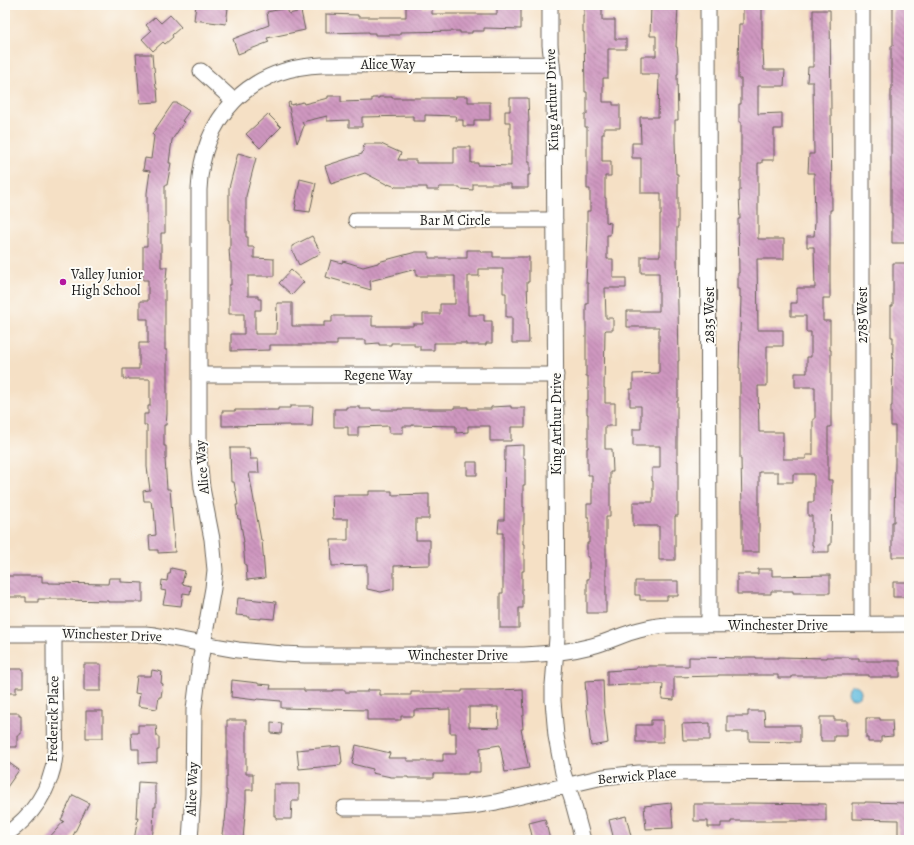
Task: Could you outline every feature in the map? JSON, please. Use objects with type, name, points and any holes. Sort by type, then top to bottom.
[{"type":"street","name":"King Arthur Drive","points":[[550,5],[550,45],[554,82],[556,375],[557,638],[553,685],[554,718],[563,773],[583,840]]},
{"type":"street","name":"2835 West","points":[[708,5],[709,625]]},
{"type":"street","name":"2785 West","points":[[862,5],[862,624]]},
{"type":"street","name":"Alice Way","points":[[190,840],[193,794],[194,710],[203,644],[213,588],[215,565],[212,538],[200,473],[199,442],[199,178],[208,140],[215,126],[234,101],[257,82],[282,71],[309,65],[552,64]]},
{"type":"street","points":[[201,71],[234,101]]},
{"type":"street","name":"Bar M Circle","points":[[356,220],[555,220]]},
{"type":"street","name":"Regene Way","points":[[200,375],[556,375]]},
{"type":"street","name":"Winchester Drive","points":[[5,634],[145,634],[217,647],[305,655],[524,654],[572,651],[593,646],[634,631],[649,627],[672,624],[909,624]]},
{"type":"street","name":"Frederick Place","points":[[5,835],[20,824],[31,812],[44,792],[53,765],[55,744],[54,634]]},
{"type":"street","name":"Berwick Place","points":[[344,808],[466,807],[496,802],[609,776],[652,772],[909,772]]},
{"type":"water","points":[[854,685],[859,687],[861,692],[859,697],[854,699],[849,697],[847,692],[849,687]]},
{"type":"building","points":[[196,5],[228,8],[226,24],[194,20]]},
{"type":"building","points":[[406,5],[422,5],[422,8],[432,7],[432,14],[497,14],[497,6],[520,5],[521,29],[484,28],[484,31],[472,31],[472,33],[460,33],[460,31],[400,32],[400,35],[375,35],[375,33],[369,32],[326,33],[326,14],[358,15],[358,17],[406,17]]},
{"type":"building","points":[[743,5],[762,5],[762,50],[764,70],[785,70],[784,86],[758,86],[758,114],[782,113],[782,129],[774,129],[774,160],[762,160],[762,163],[758,163],[758,239],[784,239],[784,259],[757,259],[758,330],[783,330],[783,346],[767,346],[767,386],[758,386],[759,432],[783,432],[783,459],[806,459],[806,455],[813,455],[815,387],[795,387],[795,373],[807,373],[807,357],[811,357],[811,332],[806,332],[806,316],[791,316],[791,303],[797,303],[797,288],[815,288],[814,247],[807,247],[807,236],[814,236],[815,222],[814,173],[808,173],[809,154],[814,154],[813,82],[807,82],[808,67],[813,67],[813,10],[830,10],[832,210],[830,210],[830,298],[823,298],[823,321],[830,321],[831,350],[831,427],[828,427],[828,480],[832,480],[831,545],[829,545],[829,552],[813,552],[812,516],[808,516],[808,502],[814,502],[814,474],[793,474],[793,482],[778,482],[778,472],[759,472],[759,552],[742,552],[739,368],[741,297],[740,289],[738,289],[738,219],[740,219],[739,191],[741,178],[741,122],[739,122],[739,104],[741,104],[741,79],[738,79],[738,61],[739,24],[743,24]]},
{"type":"building","points":[[893,5],[909,5],[909,243],[892,243],[891,46],[893,46]]},
{"type":"building","points":[[584,6],[602,6],[602,20],[615,20],[615,39],[626,39],[626,49],[608,49],[608,78],[603,78],[603,102],[613,102],[613,105],[620,105],[620,128],[604,128],[604,134],[602,134],[602,161],[611,161],[611,176],[605,176],[606,222],[611,223],[610,235],[607,235],[607,259],[613,259],[613,278],[626,278],[626,288],[605,288],[606,318],[613,318],[613,330],[605,331],[605,403],[615,403],[615,426],[605,426],[605,449],[612,449],[613,472],[610,472],[610,517],[606,517],[606,613],[587,613],[587,579],[589,579],[589,557],[587,557],[587,543],[589,543],[589,517],[587,517],[587,504],[592,504],[592,475],[588,475],[587,462],[588,376],[586,376],[586,304],[588,304],[588,283],[586,283],[588,234],[587,211],[590,211],[590,189],[587,189],[587,127],[585,127],[585,114],[587,114],[587,92],[585,92],[583,32]]},
{"type":"building","points":[[651,6],[678,6],[676,47],[678,56],[678,120],[675,120],[675,141],[676,174],[678,174],[677,256],[679,361],[677,401],[678,516],[675,516],[675,560],[659,560],[659,526],[633,526],[633,502],[653,502],[652,468],[660,468],[660,446],[633,446],[633,429],[641,429],[641,406],[630,406],[630,389],[633,389],[633,374],[659,373],[659,327],[627,327],[627,311],[659,311],[659,273],[641,273],[641,256],[660,256],[661,193],[641,193],[641,158],[632,158],[632,143],[641,143],[640,117],[658,117],[659,74],[641,74],[641,56],[656,56],[656,36],[650,36]]},
{"type":"building","points":[[287,8],[289,14],[301,11],[305,30],[267,38],[269,42],[238,54],[233,39],[269,25],[267,12]]},
{"type":"building","points":[[170,15],[181,27],[165,44],[163,42],[153,51],[142,39],[151,31],[146,25],[155,17],[161,23]]},
{"type":"building","points":[[136,54],[152,54],[158,102],[140,103]]},
{"type":"building","points":[[328,96],[341,96],[341,102],[372,101],[372,98],[379,97],[456,98],[456,96],[468,96],[468,102],[490,102],[490,120],[474,120],[474,126],[463,126],[463,120],[455,120],[456,116],[425,115],[425,121],[413,121],[413,116],[362,117],[362,127],[349,127],[349,120],[327,121],[327,116],[302,122],[304,126],[297,143],[288,103],[290,102],[291,105],[303,102],[304,104],[328,98]]},
{"type":"building","points":[[510,98],[528,98],[528,162],[530,162],[530,175],[528,175],[528,188],[511,188],[511,184],[473,184],[473,190],[460,189],[460,187],[439,187],[439,190],[427,190],[427,187],[396,187],[388,185],[365,173],[331,184],[325,166],[362,154],[364,144],[381,144],[401,153],[398,160],[416,160],[416,163],[454,163],[454,147],[471,147],[471,163],[478,163],[478,165],[511,166],[510,122],[505,122],[505,111],[510,111]]},
{"type":"building","points":[[173,103],[177,103],[189,111],[182,121],[184,122],[172,140],[169,163],[171,163],[167,185],[165,185],[165,233],[161,233],[161,267],[167,267],[165,280],[165,350],[167,350],[167,414],[166,425],[164,425],[164,446],[166,446],[165,459],[167,489],[170,489],[175,552],[158,553],[158,550],[150,550],[149,536],[156,535],[154,508],[152,508],[151,501],[144,501],[143,491],[150,490],[147,467],[147,425],[144,425],[144,414],[148,414],[148,406],[150,406],[150,379],[123,379],[123,369],[139,369],[139,343],[148,343],[148,319],[140,319],[140,301],[148,301],[148,280],[143,280],[143,246],[147,246],[147,193],[150,171],[143,170],[145,158],[151,159],[154,136],[152,134]]},
{"type":"building","points":[[268,114],[281,127],[260,148],[246,134]]},
{"type":"building","points":[[238,153],[256,158],[246,196],[246,237],[248,237],[248,247],[254,247],[254,258],[274,259],[274,276],[248,276],[248,296],[258,296],[258,299],[261,299],[261,310],[255,310],[255,334],[276,334],[277,303],[292,303],[292,326],[324,326],[324,322],[332,322],[332,316],[372,316],[372,326],[413,326],[413,324],[423,324],[423,314],[440,314],[440,304],[455,304],[455,276],[416,276],[416,269],[370,281],[371,290],[326,277],[331,260],[342,263],[343,261],[363,267],[416,252],[429,252],[429,258],[467,258],[467,250],[481,250],[481,252],[493,252],[493,257],[529,257],[529,282],[527,282],[529,343],[512,343],[512,317],[506,317],[506,293],[503,293],[503,269],[479,269],[479,276],[468,276],[468,315],[484,315],[484,321],[492,321],[492,343],[486,343],[486,345],[466,345],[466,343],[434,343],[434,350],[420,350],[420,346],[414,346],[414,343],[391,343],[391,345],[379,345],[379,343],[366,344],[366,340],[337,340],[337,345],[270,345],[270,350],[231,351],[231,334],[244,334],[244,314],[229,314],[231,262],[229,249],[229,188]]},
{"type":"building","points":[[300,179],[316,183],[310,212],[295,210]]},
{"type":"building","points":[[312,236],[321,253],[299,265],[292,250],[292,246]]},
{"type":"building","points":[[893,263],[909,263],[909,557],[892,557],[895,462],[895,426],[891,426],[893,337],[891,337],[891,306],[893,306]]},
{"type":"building","points":[[291,270],[304,282],[292,295],[279,283]]},
{"type":"building","points":[[290,406],[313,406],[312,426],[222,426],[222,411],[278,410],[278,408],[290,408]]},
{"type":"building","points":[[511,406],[511,408],[525,408],[525,427],[511,427],[511,441],[490,441],[490,426],[468,426],[468,432],[456,433],[456,426],[403,426],[403,433],[389,433],[389,426],[358,427],[358,436],[348,436],[348,427],[334,427],[334,409],[346,409],[346,407],[360,407],[360,409],[371,410],[398,410],[454,409],[454,407],[468,407],[468,409],[491,409],[491,407]]},
{"type":"building","points":[[523,445],[523,458],[525,458],[525,485],[523,485],[523,608],[519,608],[519,628],[500,628],[500,593],[503,593],[503,533],[498,533],[499,520],[504,520],[505,446]]},
{"type":"building","points":[[230,448],[249,448],[250,459],[258,459],[259,473],[249,473],[262,540],[265,578],[247,580],[244,542],[236,505],[238,505],[234,482],[231,482]]},
{"type":"building","points":[[467,462],[477,462],[477,475],[467,475]]},
{"type":"building","points":[[369,491],[392,491],[392,495],[429,494],[429,519],[416,519],[416,540],[430,540],[430,565],[394,566],[394,589],[381,592],[367,589],[367,565],[332,566],[331,540],[348,540],[348,519],[333,519],[332,495],[369,495]]},
{"type":"building","points":[[171,568],[185,571],[182,584],[191,586],[190,594],[183,593],[181,606],[163,604],[166,591],[161,590],[162,580],[167,581]]},
{"type":"building","points":[[758,569],[772,569],[772,576],[830,575],[830,593],[793,593],[793,591],[771,591],[771,594],[737,594],[737,574],[758,574]]},
{"type":"building","points":[[5,576],[42,576],[42,582],[48,583],[108,584],[109,578],[121,578],[121,582],[143,583],[143,602],[38,599],[38,602],[26,602],[26,597],[5,597]]},
{"type":"building","points":[[635,581],[678,581],[678,596],[667,596],[667,600],[640,600],[640,595],[635,595]]},
{"type":"building","points":[[893,582],[909,582],[909,597],[893,597]]},
{"type":"building","points":[[238,598],[276,602],[274,619],[248,618],[248,616],[236,615]]},
{"type":"building","points":[[689,657],[849,657],[859,658],[859,661],[900,661],[900,677],[827,675],[778,678],[778,675],[718,675],[674,677],[674,700],[662,699],[663,684],[627,684],[607,686],[607,671],[636,669],[636,667],[648,666],[689,666]]},
{"type":"building","points":[[84,664],[101,664],[101,691],[84,691]]},
{"type":"building","points":[[5,669],[23,669],[23,687],[16,687],[16,693],[6,693]]},
{"type":"building","points":[[152,670],[162,672],[161,683],[163,684],[157,709],[138,706],[140,694],[135,693],[137,676],[151,676]]},
{"type":"building","points":[[232,680],[271,685],[270,689],[304,689],[304,691],[345,690],[345,692],[367,692],[367,690],[380,690],[380,695],[411,695],[411,692],[462,692],[462,690],[523,689],[524,716],[522,716],[523,729],[521,729],[529,768],[505,772],[500,745],[480,748],[480,772],[468,772],[468,774],[434,774],[434,778],[391,777],[372,773],[373,769],[352,764],[356,745],[390,753],[388,758],[407,758],[407,761],[443,761],[443,754],[456,754],[456,733],[450,733],[450,709],[414,710],[414,716],[401,716],[401,720],[367,720],[367,710],[281,708],[281,701],[231,697]],"holes":[[[469,707],[498,707],[499,728],[469,727]]]},
{"type":"building","points":[[603,680],[604,708],[608,743],[591,746],[585,681]]},
{"type":"building","points":[[86,711],[103,711],[103,738],[86,738]]},
{"type":"building","points":[[748,711],[764,711],[765,725],[800,725],[800,742],[749,741],[749,732],[727,732],[727,716],[748,716]]},
{"type":"building","points":[[5,713],[19,713],[19,716],[21,716],[21,734],[17,736],[17,747],[5,747]]},
{"type":"building","points":[[820,717],[834,717],[834,720],[847,720],[847,736],[834,736],[834,741],[821,741]]},
{"type":"building","points":[[866,718],[892,720],[893,736],[881,737],[881,742],[868,742],[868,738],[866,738]]},
{"type":"building","points":[[227,720],[246,720],[246,774],[253,774],[253,790],[246,790],[243,840],[223,840],[224,835],[222,834],[227,801]]},
{"type":"building","points":[[651,720],[663,720],[663,742],[636,742],[636,725],[651,725]]},
{"type":"building","points":[[271,722],[282,723],[281,734],[271,733]]},
{"type":"building","points":[[710,723],[710,740],[683,740],[682,724]]},
{"type":"building","points":[[138,725],[156,725],[157,737],[159,737],[157,762],[139,763],[139,749],[132,749],[131,733],[138,733]]},
{"type":"building","points":[[340,746],[341,765],[299,769],[297,750]]},
{"type":"building","points":[[5,760],[19,770],[5,790]]},
{"type":"building","points":[[138,782],[155,783],[156,807],[154,807],[152,840],[134,840],[138,818],[136,818]]},
{"type":"building","points":[[274,784],[299,784],[299,801],[292,801],[291,819],[276,819],[276,816],[274,816]]},
{"type":"building","points":[[73,795],[89,803],[71,840],[47,840],[64,821],[61,820]]},
{"type":"building","points":[[671,803],[673,828],[646,829],[644,806]]},
{"type":"building","points":[[853,803],[909,803],[909,837],[898,837],[898,820],[853,819]]},
{"type":"building","points":[[694,804],[826,804],[826,821],[731,821],[731,823],[721,823],[721,827],[708,827],[708,821],[694,821]]},
{"type":"building","points":[[626,816],[632,840],[614,840],[609,820]]},
{"type":"building","points":[[545,819],[550,840],[533,840],[529,823]]},
{"type":"place","name":"Valley Junior High School","points":[[63,282]]}]
